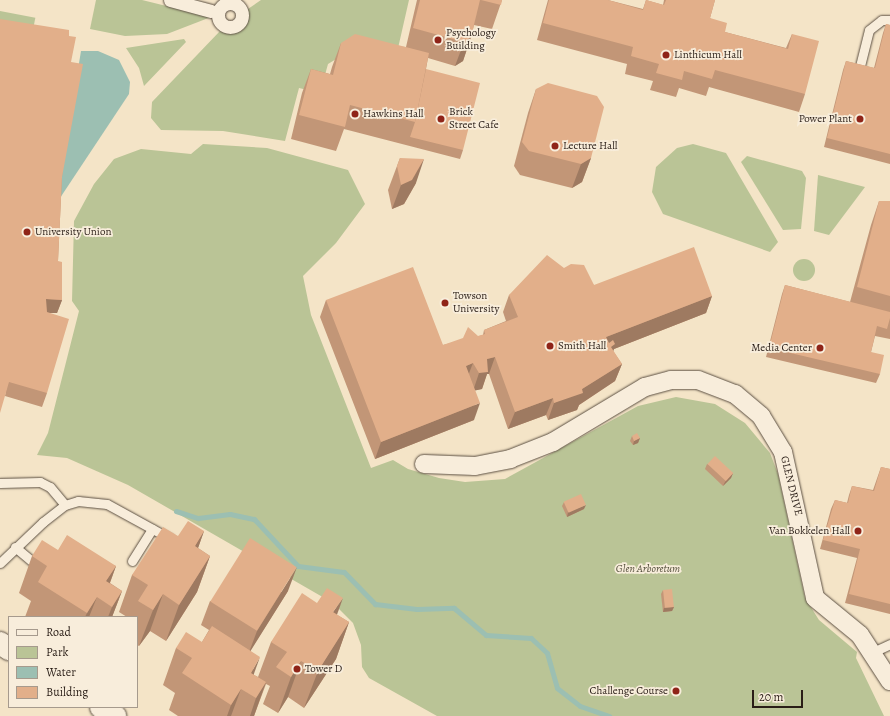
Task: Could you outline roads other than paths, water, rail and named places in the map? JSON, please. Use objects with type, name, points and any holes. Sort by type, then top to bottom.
[{"type":"street","points":[[170,0],[212,11]]},
{"type":"street","name":"GLEN DRIVE","points":[[424,464],[475,466],[510,459],[553,442],[638,390],[671,380],[698,380],[718,387],[749,403],[772,432],[789,472],[813,594],[860,635],[873,652],[890,681]]},
{"type":"street","points":[[103,708],[115,716]]},
{"type":"lane","points":[[858,74],[869,30],[882,20],[890,20]]},
{"type":"lane","points":[[0,483],[40,482],[54,491],[65,505]]},
{"type":"lane","points":[[0,563],[15,548],[65,505],[78,501],[107,504],[178,543]]},
{"type":"lane","points":[[132,561],[152,529]]},
{"type":"lane","points":[[15,548],[52,575]]},
{"type":"lane","points":[[873,652],[890,644]]},
{"type":"water","points":[[81,51],[98,51],[119,60],[130,82],[129,94],[56,204]]},
{"type":"waterway","points":[[176,511],[198,518],[230,514],[254,519],[298,566],[344,572],[375,604],[417,609],[454,608],[486,635],[531,638],[547,653],[557,688],[580,706],[609,716]]},
{"type":"place","name":"Psychology Building","points":[[438,40]]},
{"type":"place","name":"Linthicum Hall","points":[[666,55]]},
{"type":"place","name":"Hawkins Hall","points":[[355,114]]},
{"type":"place","name":"Brick Street Cafe","points":[[441,119]]},
{"type":"place","name":"Power Plant","points":[[860,119]]},
{"type":"place","name":"Lecture Hall","points":[[555,146]]},
{"type":"place","name":"University Union","points":[[27,232]]},
{"type":"place","name":"Towson University","points":[[445,303]]},
{"type":"place","name":"Smith Hall","points":[[550,346]]},
{"type":"place","name":"Media Center","points":[[820,348]]},
{"type":"place","name":"Van Bokkelen Hall","points":[[858,531]]},
{"type":"place","name":"Tower D","points":[[297,669]]},
{"type":"place","name":"Challenge Course","points":[[676,691]]},
{"type":"park label","name":"Glen Arboretum","points":[[648,569]]}]
